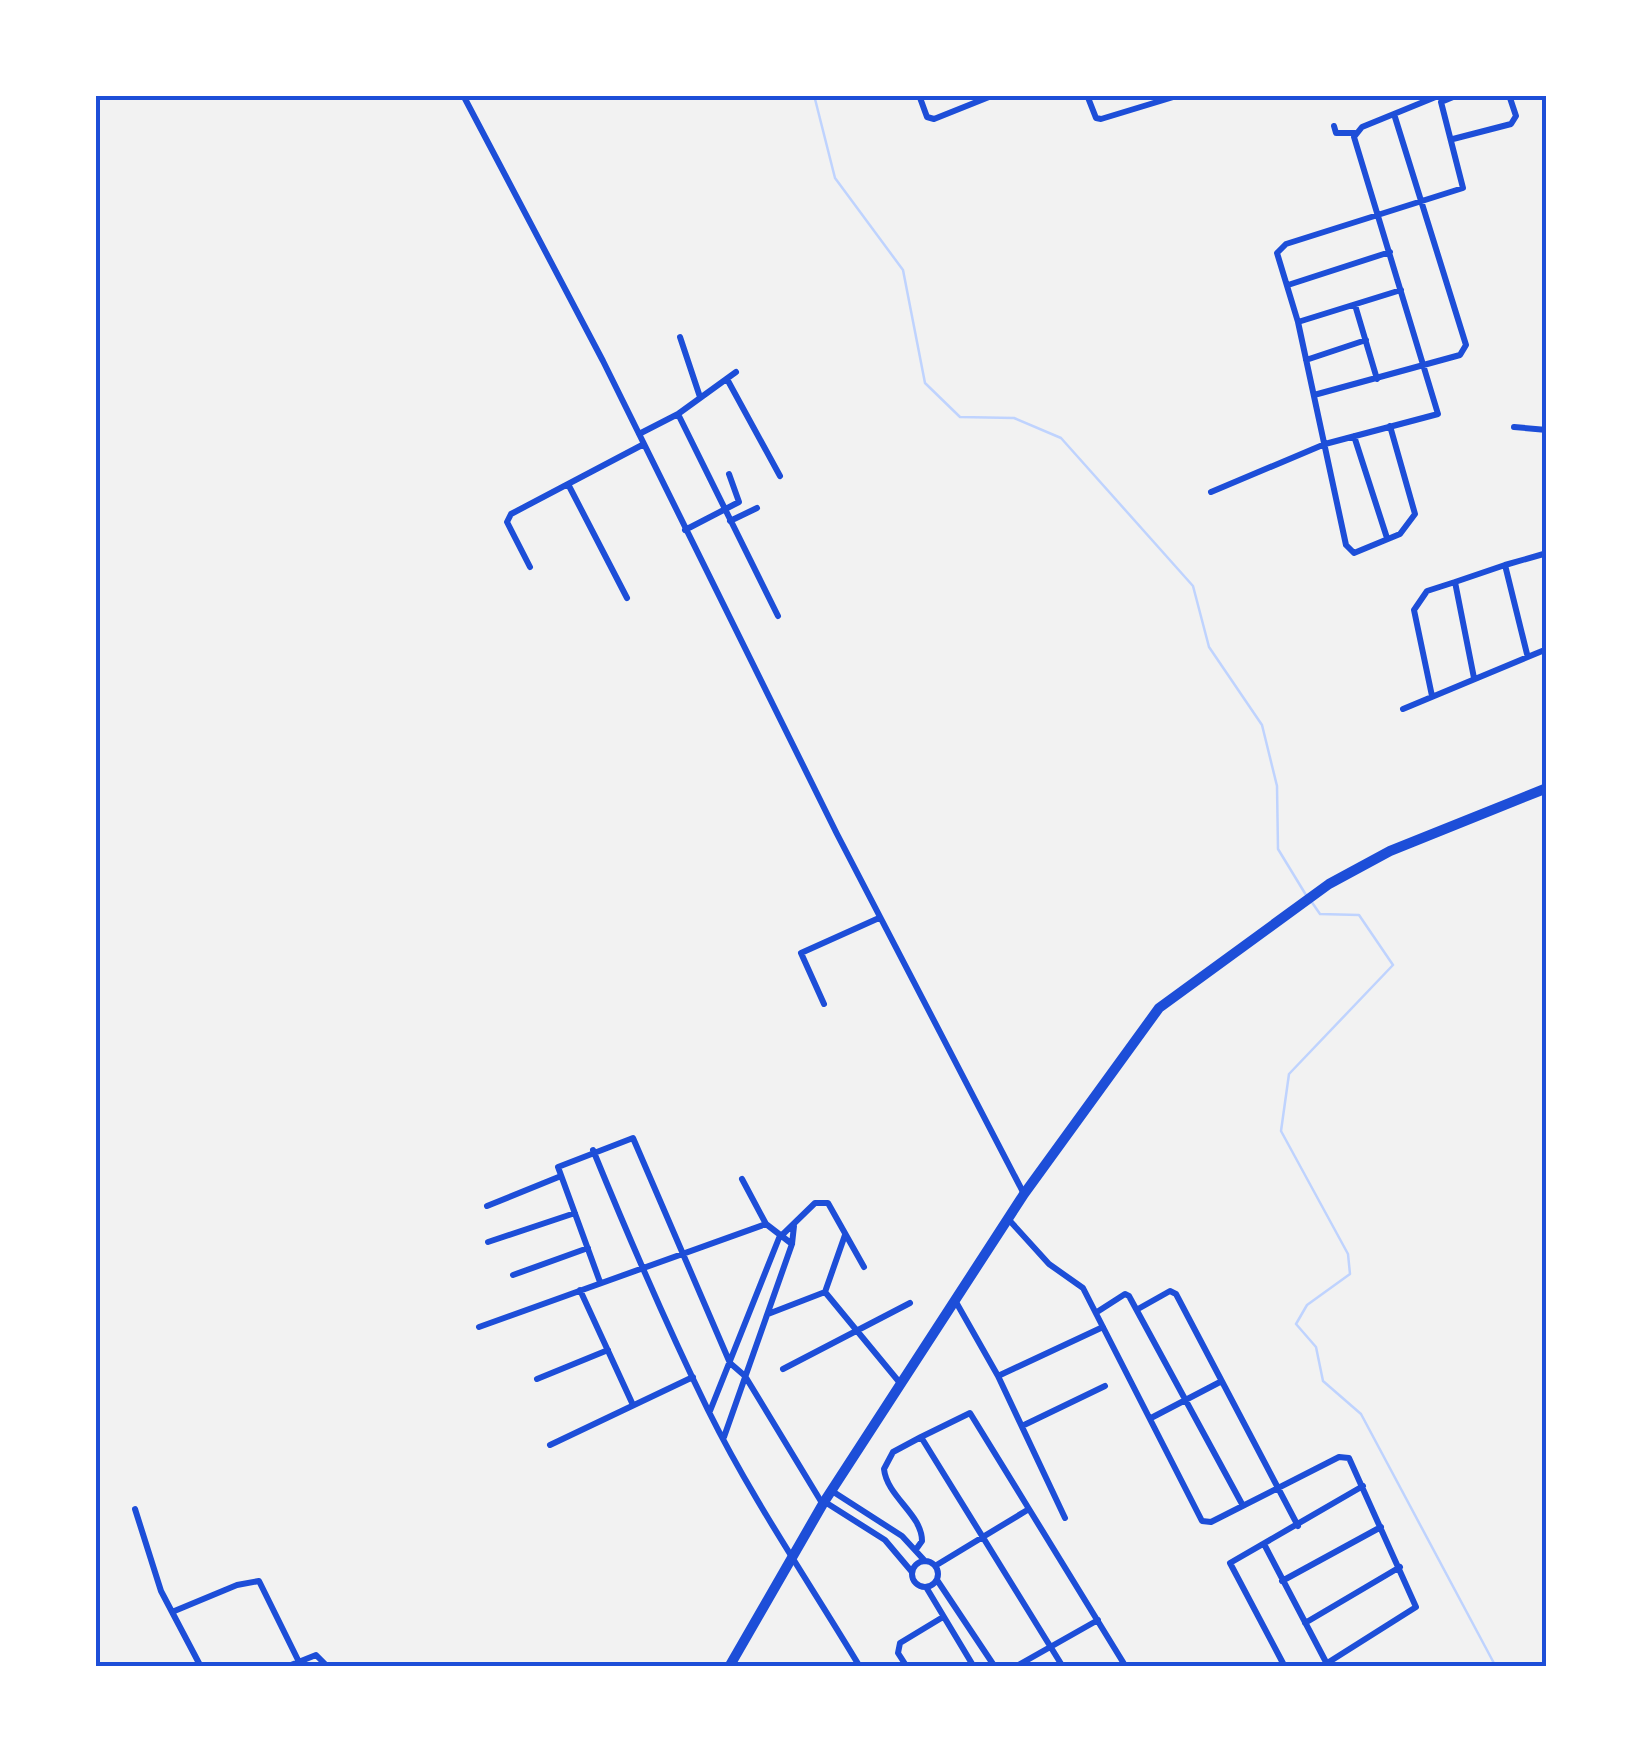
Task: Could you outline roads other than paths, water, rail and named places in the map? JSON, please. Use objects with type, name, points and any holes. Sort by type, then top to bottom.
[{"type":"highway","points":[[729,1667],[790,1557],[900,1384],[1010,1221],[1024,1194],[1159,1008],[1313,896],[1390,852],[1547,788]]},
{"type":"street","points":[[463,95],[639,434],[879,918],[1024,1194]]},
{"type":"street","points":[[919,95],[927,117],[934,119],[994,95]]},
{"type":"street","points":[[1087,95],[1096,118],[1101,120],[1180,95]]},
{"type":"street","points":[[1334,126],[1336,133],[1355,133],[1439,97],[1458,95]]},
{"type":"street","points":[[1453,140],[1511,124],[1516,116],[1508,95]]},
{"type":"street","points":[[1390,426],[1415,506],[1406,528],[1357,553],[1347,548],[1298,322],[1277,258],[1282,247],[1463,188],[1439,97]]},
{"type":"street","points":[[1314,396],[1460,355],[1466,345],[1394,114]]},
{"type":"street","points":[[1211,492],[1325,444],[1438,414],[1355,133]]},
{"type":"street","points":[[1288,285],[1390,252]]},
{"type":"street","points":[[1298,322],[1401,290]]},
{"type":"street","points":[[1355,305],[1377,378]]},
{"type":"street","points":[[680,337],[700,398]]},
{"type":"street","points":[[1306,360],[1366,340]]},
{"type":"street","points":[[639,434],[678,414],[736,372]]},
{"type":"street","points":[[727,378],[780,476]]},
{"type":"street","points":[[678,414],[778,616]]},
{"type":"street","points":[[1514,427],[1547,430]]},
{"type":"street","points":[[1354,436],[1386,538]]},
{"type":"street","points":[[530,567],[508,519],[644,444]]},
{"type":"street","points":[[685,530],[740,499],[729,474]]},
{"type":"street","points":[[568,484],[627,598]]},
{"type":"street","points":[[730,521],[757,508]]},
{"type":"street","points":[[1432,696],[1414,610],[1427,591],[1547,552]]},
{"type":"street","points":[[1505,565],[1526,654]]},
{"type":"street","points":[[1455,582],[1474,678]]},
{"type":"street","points":[[1403,709],[1526,654],[1547,650]]},
{"type":"street","points":[[824,1004],[801,953],[879,918]]},
{"type":"street","points":[[600,1282],[559,1165],[593,1150],[637,1140],[730,1363],[746,1376],[823,1503],[872,1530],[912,1572],[915,1583],[926,1587],[974,1667]]},
{"type":"street","points":[[593,1150],[640,1266],[710,1412],[790,1557],[860,1667]]},
{"type":"street","points":[[487,1206],[561,1176]]},
{"type":"street","points":[[742,1179],[766,1224],[779,1238],[792,1244]]},
{"type":"street","points":[[710,1412],[779,1238],[822,1200],[864,1267]]},
{"type":"street","points":[[488,1242],[575,1213]]},
{"type":"street","points":[[1010,1221],[1049,1264],[1083,1288],[1202,1521],[1211,1522],[1278,1485],[1345,1456],[1400,1567],[1415,1610],[1324,1665],[1264,1544]]},
{"type":"street","points":[[479,1327],[640,1266],[684,1255],[766,1224]]},
{"type":"street","points":[[724,1437],[792,1244],[794,1225]]},
{"type":"street","points":[[768,1314],[825,1292],[846,1234]]},
{"type":"street","points":[[513,1275],[588,1248]]},
{"type":"street","points":[[580,1290],[633,1406]]},
{"type":"street","points":[[1138,1309],[1170,1291],[1176,1294],[1298,1526]]},
{"type":"street","points":[[825,1292],[900,1384]]},
{"type":"street","points":[[1097,1312],[1124,1294],[1138,1309],[1242,1504]]},
{"type":"street","points":[[955,1301],[998,1376],[1065,1518]]},
{"type":"street","points":[[783,1369],[910,1303]]},
{"type":"street","points":[[998,1376],[1103,1327]]},
{"type":"street","points":[[537,1380],[608,1350]]},
{"type":"street","points":[[550,1445],[694,1377]]},
{"type":"street","points":[[1150,1418],[1220,1382]]},
{"type":"street","points":[[1022,1426],[1105,1386]]},
{"type":"street","points":[[917,1548],[922,1541],[920,1528],[889,1485],[884,1469],[894,1452],[970,1413],[1126,1667]]},
{"type":"street","points":[[921,1437],[1063,1667]]},
{"type":"street","points":[[1285,1667],[1230,1563],[1363,1486]]},
{"type":"street","points":[[831,1490],[917,1548],[925,1561],[935,1566]]},
{"type":"street","points":[[135,1509],[172,1612],[200,1667]]},
{"type":"street","points":[[935,1566],[1029,1509]]},
{"type":"street","points":[[872,1530],[878,1521]]},
{"type":"street","points":[[1282,1581],[1381,1528]]},
{"type":"street","points":[[912,1572],[925,1561]]},
{"type":"street","points":[[935,1566],[937,1580],[995,1667]]},
{"type":"street","points":[[1306,1622],[1400,1567]]},
{"type":"street","points":[[926,1587],[937,1580]]},
{"type":"street","points":[[172,1612],[237,1584],[259,1581],[299,1662]]},
{"type":"street","points":[[907,1667],[898,1653],[900,1643],[943,1617]]},
{"type":"street","points":[[1014,1667],[1098,1620]]},
{"type":"street","points":[[286,1667],[316,1655],[328,1667]]},
{"type":"waterway","points":[[814,95],[835,178],[903,270],[925,383],[960,417],[1014,418],[1061,438],[1193,586],[1209,647],[1262,725],[1277,786],[1278,849],[1306,895]]},
{"type":"waterway","points":[[1311,901],[1320,914],[1359,915],[1393,965],[1289,1074],[1281,1131],[1348,1254],[1350,1274],[1307,1305],[1296,1324],[1316,1347],[1323,1381],[1361,1414],[1496,1667]]}]
